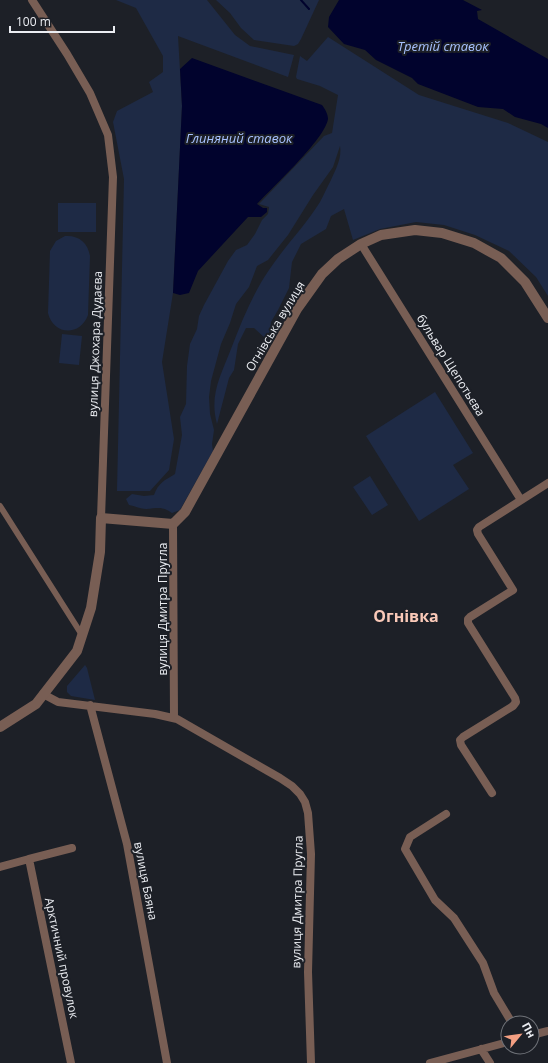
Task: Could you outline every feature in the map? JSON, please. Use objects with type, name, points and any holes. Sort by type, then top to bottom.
[{"type":"street","name":"вулиця Джохара Дудаєва","points":[[0,727],[36,704],[76,651],[92,601],[100,552],[102,518],[113,176],[108,135],[90,93],[32,0]]},
{"type":"street","name":"Огнівська вулиця","points":[[173,524],[185,512],[297,309],[322,274],[338,259],[361,244],[381,235],[415,230],[442,233],[474,243],[501,258],[525,282],[548,318]]},
{"type":"street","name":"бульвар Щепотьєва","points":[[361,244],[521,500]]},
{"type":"street","points":[[492,793],[461,745],[460,740],[513,706],[516,702],[515,698],[468,623],[468,619],[513,590],[478,534],[477,530],[479,527],[548,483]]},
{"type":"street","points":[[0,506],[82,635]]},
{"type":"street","points":[[102,518],[173,524]]},
{"type":"street","name":"вулиця Дмитра Пругла","points":[[173,524],[174,718]]},
{"type":"street","name":"вулиця Дмитра Пругла","points":[[43,694],[58,702],[90,705],[174,718],[292,786],[300,794],[305,802],[308,813],[311,854],[308,972],[311,1063]]},
{"type":"street","name":"вулиця Баяна","points":[[90,705],[127,844],[167,1063]]},
{"type":"street","points":[[446,814],[410,837],[405,849],[435,900],[454,918],[483,963],[494,993],[507,1015]]},
{"type":"street","points":[[0,868],[72,848]]},
{"type":"street","name":"Арктичний провулок","points":[[29,859],[71,1063]]},
{"type":"street","points":[[430,1063],[500,1044]]},
{"type":"street","points":[[481,1049],[490,1063]]},
{"type":"shaded area","points":[[116,0],[207,0],[235,35],[250,46],[294,55],[288,77],[178,36],[182,106],[173,293],[162,362],[174,439],[169,470],[150,491],[117,491],[124,179],[113,122],[117,111],[153,92],[149,82],[163,72],[163,56],[136,8]]},
{"type":"shaded area","points":[[216,0],[319,0],[301,39],[298,44],[294,46],[254,40]]},
{"type":"shaded area","points":[[328,37],[419,95],[508,123],[548,142],[548,296],[536,277],[509,251],[475,235],[444,225],[416,222],[380,229],[353,240],[344,209],[331,216],[326,229],[301,244],[292,262],[289,288],[271,322],[270,331],[265,338],[254,328],[246,328],[238,344],[234,370],[229,378],[217,424],[214,404],[217,385],[239,328],[257,289],[269,270],[320,202],[338,163],[340,146],[333,167],[313,195],[288,235],[268,260],[257,266],[249,287],[236,304],[221,344],[211,381],[209,397],[210,414],[214,430],[212,444],[213,451],[180,510],[172,513],[163,508],[144,509],[129,505],[126,499],[132,494],[144,496],[154,495],[165,480],[175,474],[182,435],[180,417],[186,404],[187,366],[190,344],[197,329],[199,316],[204,305],[228,261],[236,250],[247,245],[255,234],[262,220],[268,214],[269,207],[259,204],[324,136],[332,133],[338,95],[320,86],[297,79],[296,77],[300,56],[307,61]]},
{"type":"shaded area","points":[[58,203],[96,203],[96,232],[58,232]]},
{"type":"shaded area","points":[[65,236],[79,238],[87,247],[90,256],[88,315],[79,327],[73,330],[61,329],[55,326],[48,313],[50,251],[56,241]]},
{"type":"shaded area","points":[[62,334],[82,336],[79,365],[59,363]]},
{"type":"shaded area","points":[[435,392],[473,453],[453,465],[469,489],[419,521],[366,436]]},
{"type":"shaded area","points":[[370,476],[388,505],[372,515],[353,487]]},
{"type":"shaded area","points":[[85,665],[95,700],[71,696],[67,692],[67,686]]},
{"type":"water","name":"Третій ставок","points":[[339,0],[463,0],[482,10],[477,11],[478,19],[548,59],[548,128],[541,124],[515,117],[503,109],[478,107],[418,84],[412,78],[376,60],[365,50],[344,44],[328,27],[329,17]]},
{"type":"water","name":"Глиняний ставок","points":[[192,58],[322,105],[328,119],[325,128],[308,150],[257,204],[263,208],[267,208],[267,212],[261,217],[248,217],[198,271],[189,293],[180,295],[173,293],[182,106],[180,69]]},
{"type":"waterway","points":[[301,0],[309,9]]},
{"type":"district","name":"Огнівка","points":[[406,616]]}]
